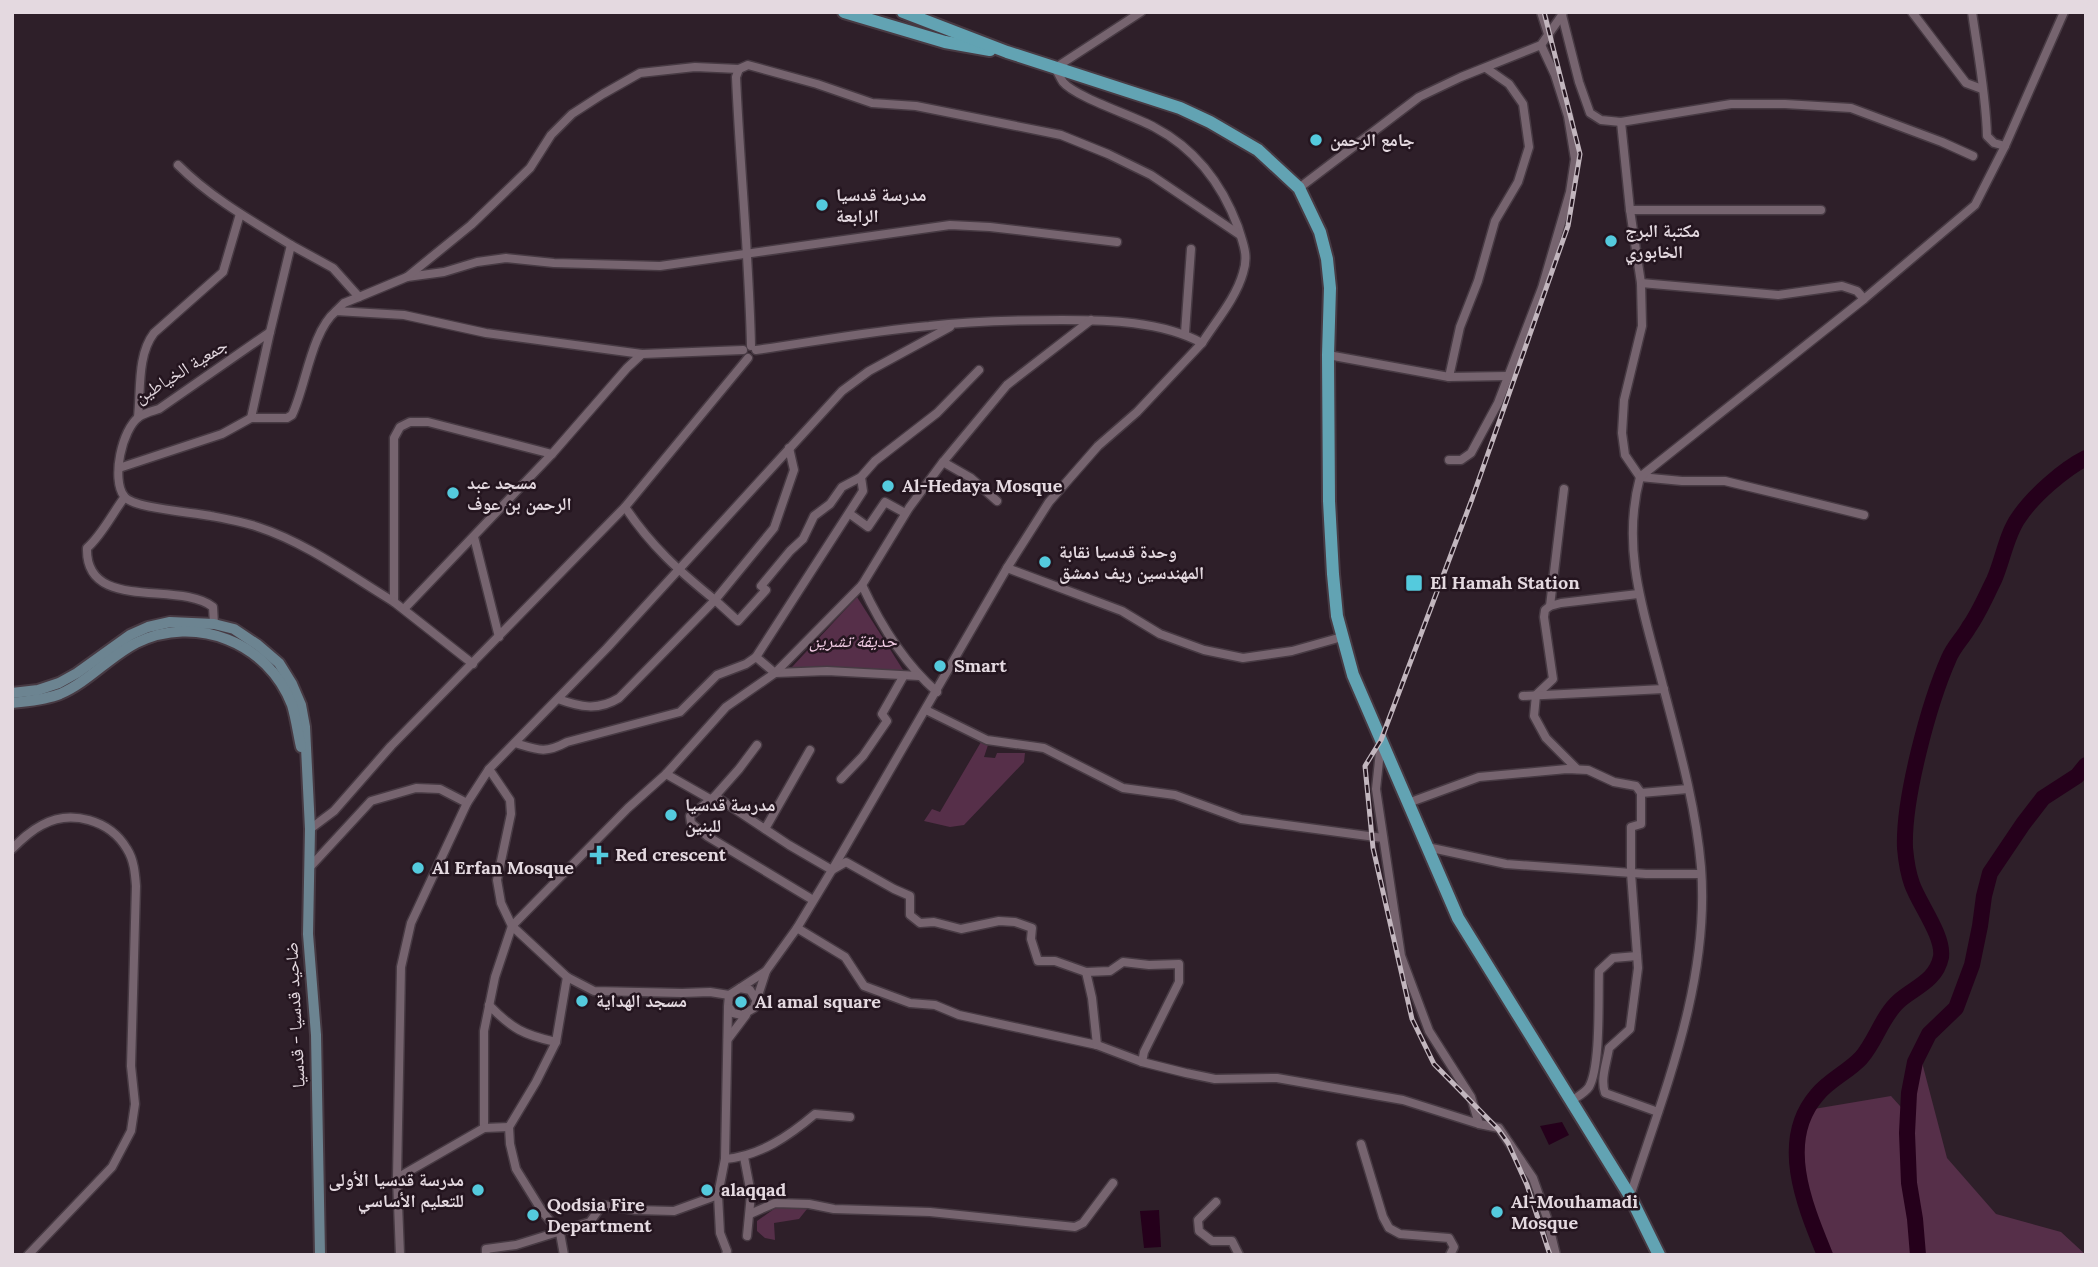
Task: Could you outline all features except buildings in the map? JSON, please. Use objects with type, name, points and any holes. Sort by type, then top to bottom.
[{"type":"main road","points":[[844,12],[946,42],[1007,52]]},
{"type":"main road","points":[[903,12],[1007,52],[1180,108],[1258,150],[1299,188],[1320,232],[1327,259],[1330,288],[1329,501],[1334,595],[1353,674],[1458,918],[1630,1196],[1659,1255]]},
{"type":"main road","points":[[12,693],[38,690],[59,683],[130,635],[148,627],[170,622],[214,624],[234,629],[278,663],[292,684],[301,705],[305,727],[307,774]]},
{"type":"main road","points":[[12,703],[61,693],[134,644],[151,637],[193,630],[213,634],[230,640],[251,654],[269,669],[283,688],[292,706],[307,774]]},
{"type":"main road","name":"ضاحيد قدسيا - قدسيا","points":[[307,774],[310,829],[308,934],[316,1035],[320,1255]]},
{"type":"street","points":[[728,1039],[754,1008],[755,998],[766,971],[797,929],[1007,569],[1049,502],[1098,446],[1137,412],[1202,343],[1243,276],[1247,256],[1228,200],[1213,176],[1175,139],[1075,92],[1063,82],[1055,68],[1141,12]]},
{"type":"street","points":[[1541,12],[1549,37]]},
{"type":"street","points":[[1912,12],[1966,83],[1982,89]]},
{"type":"street","points":[[1972,12],[1982,89],[1987,103],[1987,136],[1994,143],[2005,146]]},
{"type":"street","points":[[1630,1196],[1688,1018],[1700,944],[1701,874],[1688,789],[1638,594],[1633,552],[1634,500],[1640,477],[1864,299],[1975,205],[2005,146],[2064,12]]},
{"type":"street","points":[[1299,188],[1419,97],[1541,45],[1563,14]]},
{"type":"street","points":[[1563,14],[1579,82],[1590,113],[1601,120],[1621,122],[1731,104],[1851,108],[1973,156]]},
{"type":"street","points":[[1449,460],[1461,460],[1471,453],[1498,403],[1542,288],[1564,218],[1575,159],[1568,116],[1555,75],[1541,45]]},
{"type":"street","points":[[407,277],[471,225],[530,168],[551,135],[572,114],[640,73],[695,67],[739,69],[748,65],[758,66],[872,103],[916,106],[1061,135],[1152,175],[1240,235]]},
{"type":"street","points":[[1449,377],[1460,327],[1478,281],[1495,221],[1518,182],[1529,147],[1523,104],[1509,84],[1486,68]]},
{"type":"street","points":[[310,829],[334,811],[391,746],[625,507],[750,351],[748,255],[742,201],[736,77],[739,69]]},
{"type":"street","points":[[1621,122],[1641,283],[1642,326],[1624,400],[1622,433],[1625,455],[1640,477]]},
{"type":"street","points":[[178,165],[195,182],[240,214],[333,268],[359,296]]},
{"type":"street","points":[[1630,210],[1821,210]]},
{"type":"street","points":[[138,417],[143,355],[148,342],[223,272],[240,214]]},
{"type":"street","points":[[120,468],[222,434],[251,418],[287,418],[292,415],[328,317],[344,303],[407,277],[506,258],[554,263],[660,266],[950,225],[1117,242]]},
{"type":"street","points":[[251,418],[291,245]]},
{"type":"street","points":[[1185,333],[1191,249]]},
{"type":"street","points":[[1641,283],[1778,295],[1842,286],[1857,291],[1864,299]]},
{"type":"street","points":[[336,311],[404,315],[485,333],[642,354],[750,351],[931,326],[1016,320],[1131,323],[1185,333],[1202,343]]},
{"type":"street","points":[[484,1128],[484,1031],[512,926],[628,808],[666,774],[726,707],[775,673],[862,585],[905,513],[1007,385],[1091,320]]},
{"type":"street","points":[[400,1255],[397,1178],[401,967],[411,923],[467,803],[489,769],[558,699],[842,391],[869,371],[953,325]]},
{"type":"street","name":"جمعية الخياطين","points":[[124,498],[120,486],[120,450],[138,417],[159,409],[270,332]]},
{"type":"street","points":[[404,609],[552,454],[642,354]]},
{"type":"street","points":[[1328,355],[1449,377],[1507,376]]},
{"type":"street","points":[[625,507],[645,537],[678,570],[738,621],[766,590],[761,586],[803,539],[814,516],[830,504],[842,487],[862,477],[875,461],[937,414],[979,370]]},
{"type":"street","points":[[394,602],[394,438],[400,426],[410,422],[428,422],[552,454]]},
{"type":"street","points":[[558,699],[581,707],[607,705],[619,698],[640,674],[696,622],[774,528],[794,470],[789,448]]},
{"type":"street","points":[[943,462],[971,478],[997,501]]},
{"type":"street","points":[[515,743],[543,751],[566,742],[680,712],[717,675],[746,664],[756,657],[828,543],[850,514],[863,491],[862,477]]},
{"type":"street","points":[[1640,477],[1725,481],[1864,515]]},
{"type":"street","points":[[1550,606],[1564,489]]},
{"type":"street","points":[[214,624],[213,607],[206,602],[192,597],[124,590],[103,583],[92,573],[87,559],[87,548],[96,540],[124,498],[138,506],[180,510],[259,527],[308,550],[394,602],[473,664]]},
{"type":"street","points":[[850,514],[868,527],[885,502],[905,513]]},
{"type":"street","points":[[474,537],[499,637]]},
{"type":"street","points":[[1007,569],[1122,611],[1160,634],[1204,650],[1243,658],[1292,651],[1342,637]]},
{"type":"street","points":[[862,585],[875,612],[919,676],[937,692]]},
{"type":"street","points":[[1577,769],[1546,738],[1534,716],[1535,695],[1553,679],[1545,610],[1561,603],[1638,594]]},
{"type":"street","points":[[756,657],[775,673],[827,671],[919,676]]},
{"type":"street","points":[[841,779],[863,756],[887,721],[882,713],[903,677]]},
{"type":"street","points":[[1523,696],[1664,689]]},
{"type":"street","points":[[926,710],[987,740],[1044,748],[1123,788],[1175,795],[1241,818],[1383,838]]},
{"type":"street","points":[[1381,740],[1377,789],[1401,956],[1429,1031],[1471,1097],[1479,1124]]},
{"type":"street","points":[[757,745],[739,769],[690,816],[691,823],[707,836],[813,900]]},
{"type":"street","points":[[765,829],[810,750]]},
{"type":"street","points":[[489,769],[510,800],[511,814],[497,880],[500,903],[512,926],[567,977],[594,991],[710,992],[729,995],[766,971]]},
{"type":"street","points":[[1408,803],[1479,778],[1577,769],[1587,770],[1614,782],[1636,786],[1641,793],[1641,824],[1631,827],[1631,873],[1638,968],[1630,1028],[1609,1048],[1602,1084],[1605,1093],[1658,1112]]},
{"type":"street","points":[[666,774],[712,797],[832,870]]},
{"type":"street","points":[[310,867],[371,801],[416,788],[440,789],[467,803]]},
{"type":"street","points":[[1641,793],[1688,789]]},
{"type":"street","points":[[12,849],[26,835],[43,824],[61,818],[81,818],[99,823],[115,834],[127,849],[134,867],[136,886],[131,1066],[135,1104],[131,1131],[112,1167],[28,1255]]},
{"type":"street","points":[[1427,848],[1506,864],[1631,873],[1701,874]]},
{"type":"street","points":[[832,870],[846,862],[894,890],[910,896],[910,915],[920,922],[934,922],[961,929],[999,921],[1015,922],[1032,928],[1031,939],[1038,961],[1055,961],[1086,972],[1110,971],[1123,962],[1179,964],[1180,982],[1144,1052],[1142,1062]]},
{"type":"street","points":[[797,929],[845,957],[864,986],[910,1003],[935,1005],[959,1015],[1097,1045],[1142,1062],[1215,1079],[1277,1078],[1402,1100],[1499,1128],[1533,1178],[1556,1255]]},
{"type":"street","points":[[1571,1101],[1589,1087],[1594,1067],[1599,1027],[1599,971],[1613,958],[1637,956]]},
{"type":"street","points":[[1086,972],[1097,1045]]},
{"type":"street","points":[[564,1255],[560,1233],[542,1211],[516,1169],[509,1127],[556,1042],[567,977]]},
{"type":"street","points":[[740,988],[750,990],[755,998]]},
{"type":"street","points":[[726,1255],[720,1233],[718,1195],[725,1159],[729,995]]},
{"type":"street","points":[[489,1005],[506,1022],[529,1036],[556,1042]]},
{"type":"street","points":[[728,1006],[733,1013],[746,1015]]},
{"type":"street","points":[[725,1159],[744,1157],[789,1135],[815,1114],[850,1117]]},
{"type":"street","points":[[397,1178],[484,1128],[509,1127]]},
{"type":"street","points":[[1361,1144],[1385,1223],[1400,1234],[1449,1238],[1454,1247],[1450,1255]]},
{"type":"street","points":[[744,1157],[751,1194],[747,1236]]},
{"type":"street","points":[[750,1214],[775,1203],[810,1204],[834,1209],[930,1212],[1075,1227],[1083,1223],[1113,1183]]},
{"type":"street","points":[[486,1255],[486,1250],[516,1245],[590,1222],[602,1205],[635,1210],[674,1211],[718,1195]]},
{"type":"street","points":[[1216,1202],[1198,1220],[1199,1231],[1212,1241],[1232,1241],[1239,1255]]},
{"type":"green space","name":"حديقة تشرين","points":[[857,597],[905,673],[792,667]]},
{"type":"green space","points":[[981,742],[988,745],[984,757],[995,758],[997,753],[1025,753],[1024,762],[964,825],[950,827],[924,821],[932,809],[940,812]]},
{"type":"green space","points":[[1919,1051],[1947,1158],[1996,1214],[2061,1232],[2086,1255],[1920,1255],[1918,1244],[1918,1255],[1826,1255],[1798,1178],[1797,1143],[1808,1110],[1891,1096],[1909,1116]]},
{"type":"green space","points":[[781,1204],[807,1209],[799,1219],[774,1223],[775,1240],[765,1238],[757,1231],[757,1221]]},
{"type":"shaded area","points":[[1562,1122],[1569,1135],[1549,1145],[1540,1126]]},
{"type":"shaded area","points":[[1159,1210],[1161,1247],[1144,1248],[1140,1211]]},
{"type":"waterway","points":[[1825,1255],[1798,1174],[1799,1133],[1805,1113],[1822,1090],[1861,1058],[1893,1007],[1930,978],[1941,957],[1939,940],[1911,880],[1905,848],[1908,804],[1933,700],[1951,654],[1976,616],[1994,580],[2019,517],[2032,500],[2050,484],[2086,458]]},
{"type":"waterway","points":[[1918,1255],[1909,1183],[1907,1133],[1909,1093],[1915,1062],[1929,1034],[1956,1008],[1972,965],[1990,873],[2043,798],[2077,776],[2086,765]]},
{"type":"railway","points":[[1544,12],[1580,154],[1568,226],[1472,499],[1381,740],[1365,766],[1373,848],[1412,1019],[1434,1064],[1498,1129],[1508,1143],[1527,1185],[1550,1255]]},
{"type":"place","name":"جامع الرحمن","points":[[1316,140]]},
{"type":"place","name":"مدرسة قدسيا الرابعة","points":[[822,205]]},
{"type":"place","name":"مكتبة البرج الخابوري","points":[[1611,241]]},
{"type":"place","name":"Al-Hedaya Mosque","points":[[888,486]]},
{"type":"place","name":"مسجد عبد الرحمن بن عوف","points":[[453,493]]},
{"type":"place","name":"وحدة قدسيا نقابة المهندسين ريف دمشق","points":[[1045,562]]},
{"type":"place","name":"El Hamah Station","points":[[1414,583]]},
{"type":"place","name":"Smart","points":[[940,666]]},
{"type":"place","name":"مدرسة قدسيا للبنين","points":[[671,815]]},
{"type":"place","name":"Red crescent","points":[[599,855]]},
{"type":"place","name":"Al Erfan Mosque","points":[[418,868]]},
{"type":"place","name":"مسجد الهداية","points":[[582,1001]]},
{"type":"place","name":"Al amal square","points":[[741,1002]]},
{"type":"place","name":"مدرسة قدسيا الأولى للتعليم الأساسي","points":[[478,1190]]},
{"type":"place","name":"alaqqad","points":[[707,1190]]},
{"type":"place","name":"Al-Mouhamadi Mosque","points":[[1497,1212]]},
{"type":"place","name":"Qodsia Fire Department","points":[[533,1215]]}]
